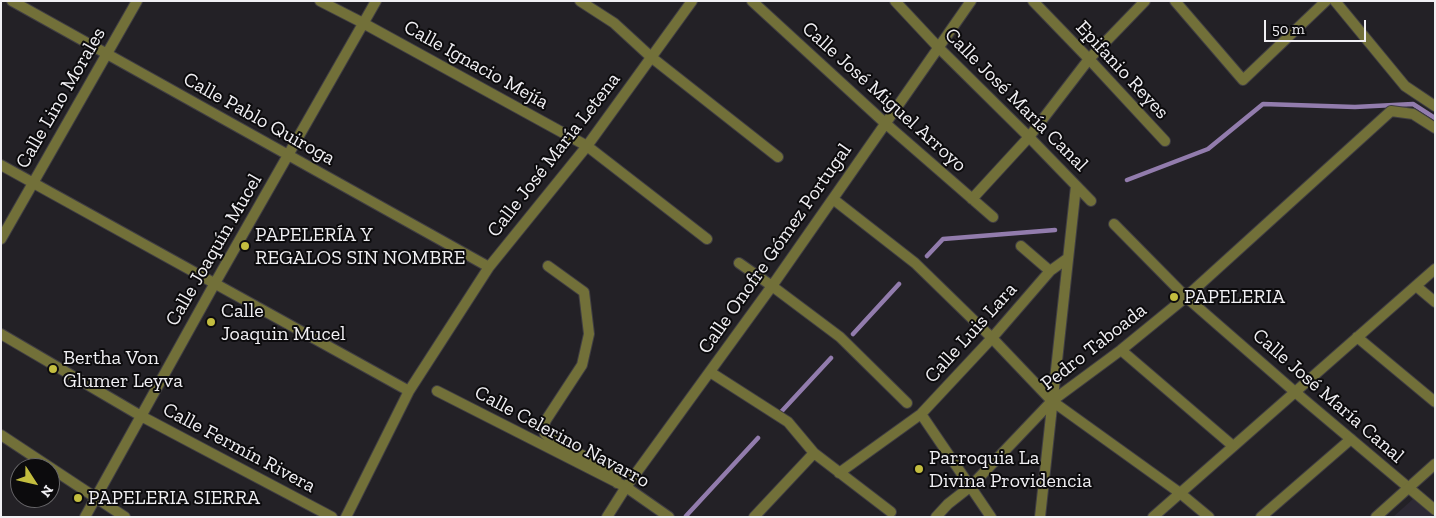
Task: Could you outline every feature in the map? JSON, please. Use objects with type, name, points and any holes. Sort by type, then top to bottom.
[{"type":"street","name":"Calle Pablo Quiroga","points":[[12,1],[489,267]]},
{"type":"street","name":"Calle Lino Morales","points":[[1,239],[137,1]]},
{"type":"street","name":"Calle Ignacio Mejía","points":[[320,1],[587,146],[707,239]]},
{"type":"street","name":"Calle Joaquín Mucel","points":[[85,517],[215,283],[376,1]]},
{"type":"street","points":[[580,1],[614,23],[651,57],[778,157]]},
{"type":"street","name":"Calle José María Letena","points":[[346,517],[409,391],[489,267],[587,146],[692,1]]},
{"type":"street","name":"Calle José Miguel Arroyo","points":[[752,1],[885,123],[993,217]]},
{"type":"street","name":"Calle José María Canal","points":[[895,1],[1091,201]]},
{"type":"street","name":"Calle Onofre Gómez Portugal","points":[[607,517],[622,485],[710,372],[971,1]]},
{"type":"street","name":"Epifanio Reyes","points":[[1033,1],[1165,141]]},
{"type":"street","points":[[972,199],[1030,137],[1089,59],[1145,1]]},
{"type":"street","points":[[1175,1],[1244,80],[1326,1]]},
{"type":"street","points":[[1335,1],[1406,86],[1435,106]]},
{"type":"street","name":"Pedro Taboada","points":[[936,517],[948,504],[971,486],[1052,401],[1121,350],[1186,297],[1391,111],[1413,114],[1435,128]]},
{"type":"street","points":[[1,165],[409,391]]},
{"type":"street","points":[[1040,517],[1076,186]]},
{"type":"street","points":[[833,199],[915,263],[992,338],[1052,401],[1180,493],[1209,517]]},
{"type":"street","name":"Calle José María Canal","points":[[1114,224],[1186,297],[1435,510]]},
{"type":"street","points":[[1021,246],[1050,271]]},
{"type":"street","name":"Calle Luis Lara","points":[[839,472],[922,414],[1050,271],[1068,258]]},
{"type":"street","points":[[739,263],[840,337],[908,403]]},
{"type":"street","points":[[548,266],[584,292],[589,334],[582,365],[546,420],[543,428],[545,434],[607,468],[622,485]]},
{"type":"street","points":[[1153,517],[1435,269]]},
{"type":"street","points":[[1416,286],[1435,302]]},
{"type":"street","name":"Calle Fermín Rivera","points":[[1,334],[141,416],[332,517]]},
{"type":"street","points":[[1357,337],[1435,402]]},
{"type":"street","points":[[1121,350],[1233,446]]},
{"type":"street","points":[[710,372],[788,422],[814,453],[891,512]]},
{"type":"street","name":"Calle Celerino Navarro","points":[[437,391],[622,485],[669,517]]},
{"type":"street","points":[[922,414],[991,517]]},
{"type":"street","points":[[1,435],[125,517]]},
{"type":"street","points":[[1261,517],[1351,439]]},
{"type":"street","points":[[754,517],[814,453]]},
{"type":"street","points":[[1376,517],[1435,464]]},
{"type":"shaded area","points":[[1413,499],[1434,517],[1393,517]]},
{"type":"waterway","points":[[1127,180],[1208,149],[1263,104],[1355,107],[1413,104],[1435,118]]},
{"type":"waterway","points":[[927,256],[943,239],[1055,230]]},
{"type":"waterway","points":[[853,334],[899,284]]},
{"type":"waterway","points":[[781,412],[831,358]]},
{"type":"waterway","points":[[686,516],[758,438]]},
{"type":"place","name":"PAPELERÍA Y REGALOS SIN NOMBRE","points":[[245,246]]},
{"type":"place","name":"PAPELERIA","points":[[1174,297]]},
{"type":"place","name":"Calle Joaquin Mucel","points":[[211,322]]},
{"type":"place","name":"Bertha Von Glumer Leyva","points":[[53,369]]},
{"type":"place","name":"Parroquia La Divina Providencia","points":[[919,469]]},
{"type":"place","name":"PAPELERIA SIERRA","points":[[78,498]]}]
